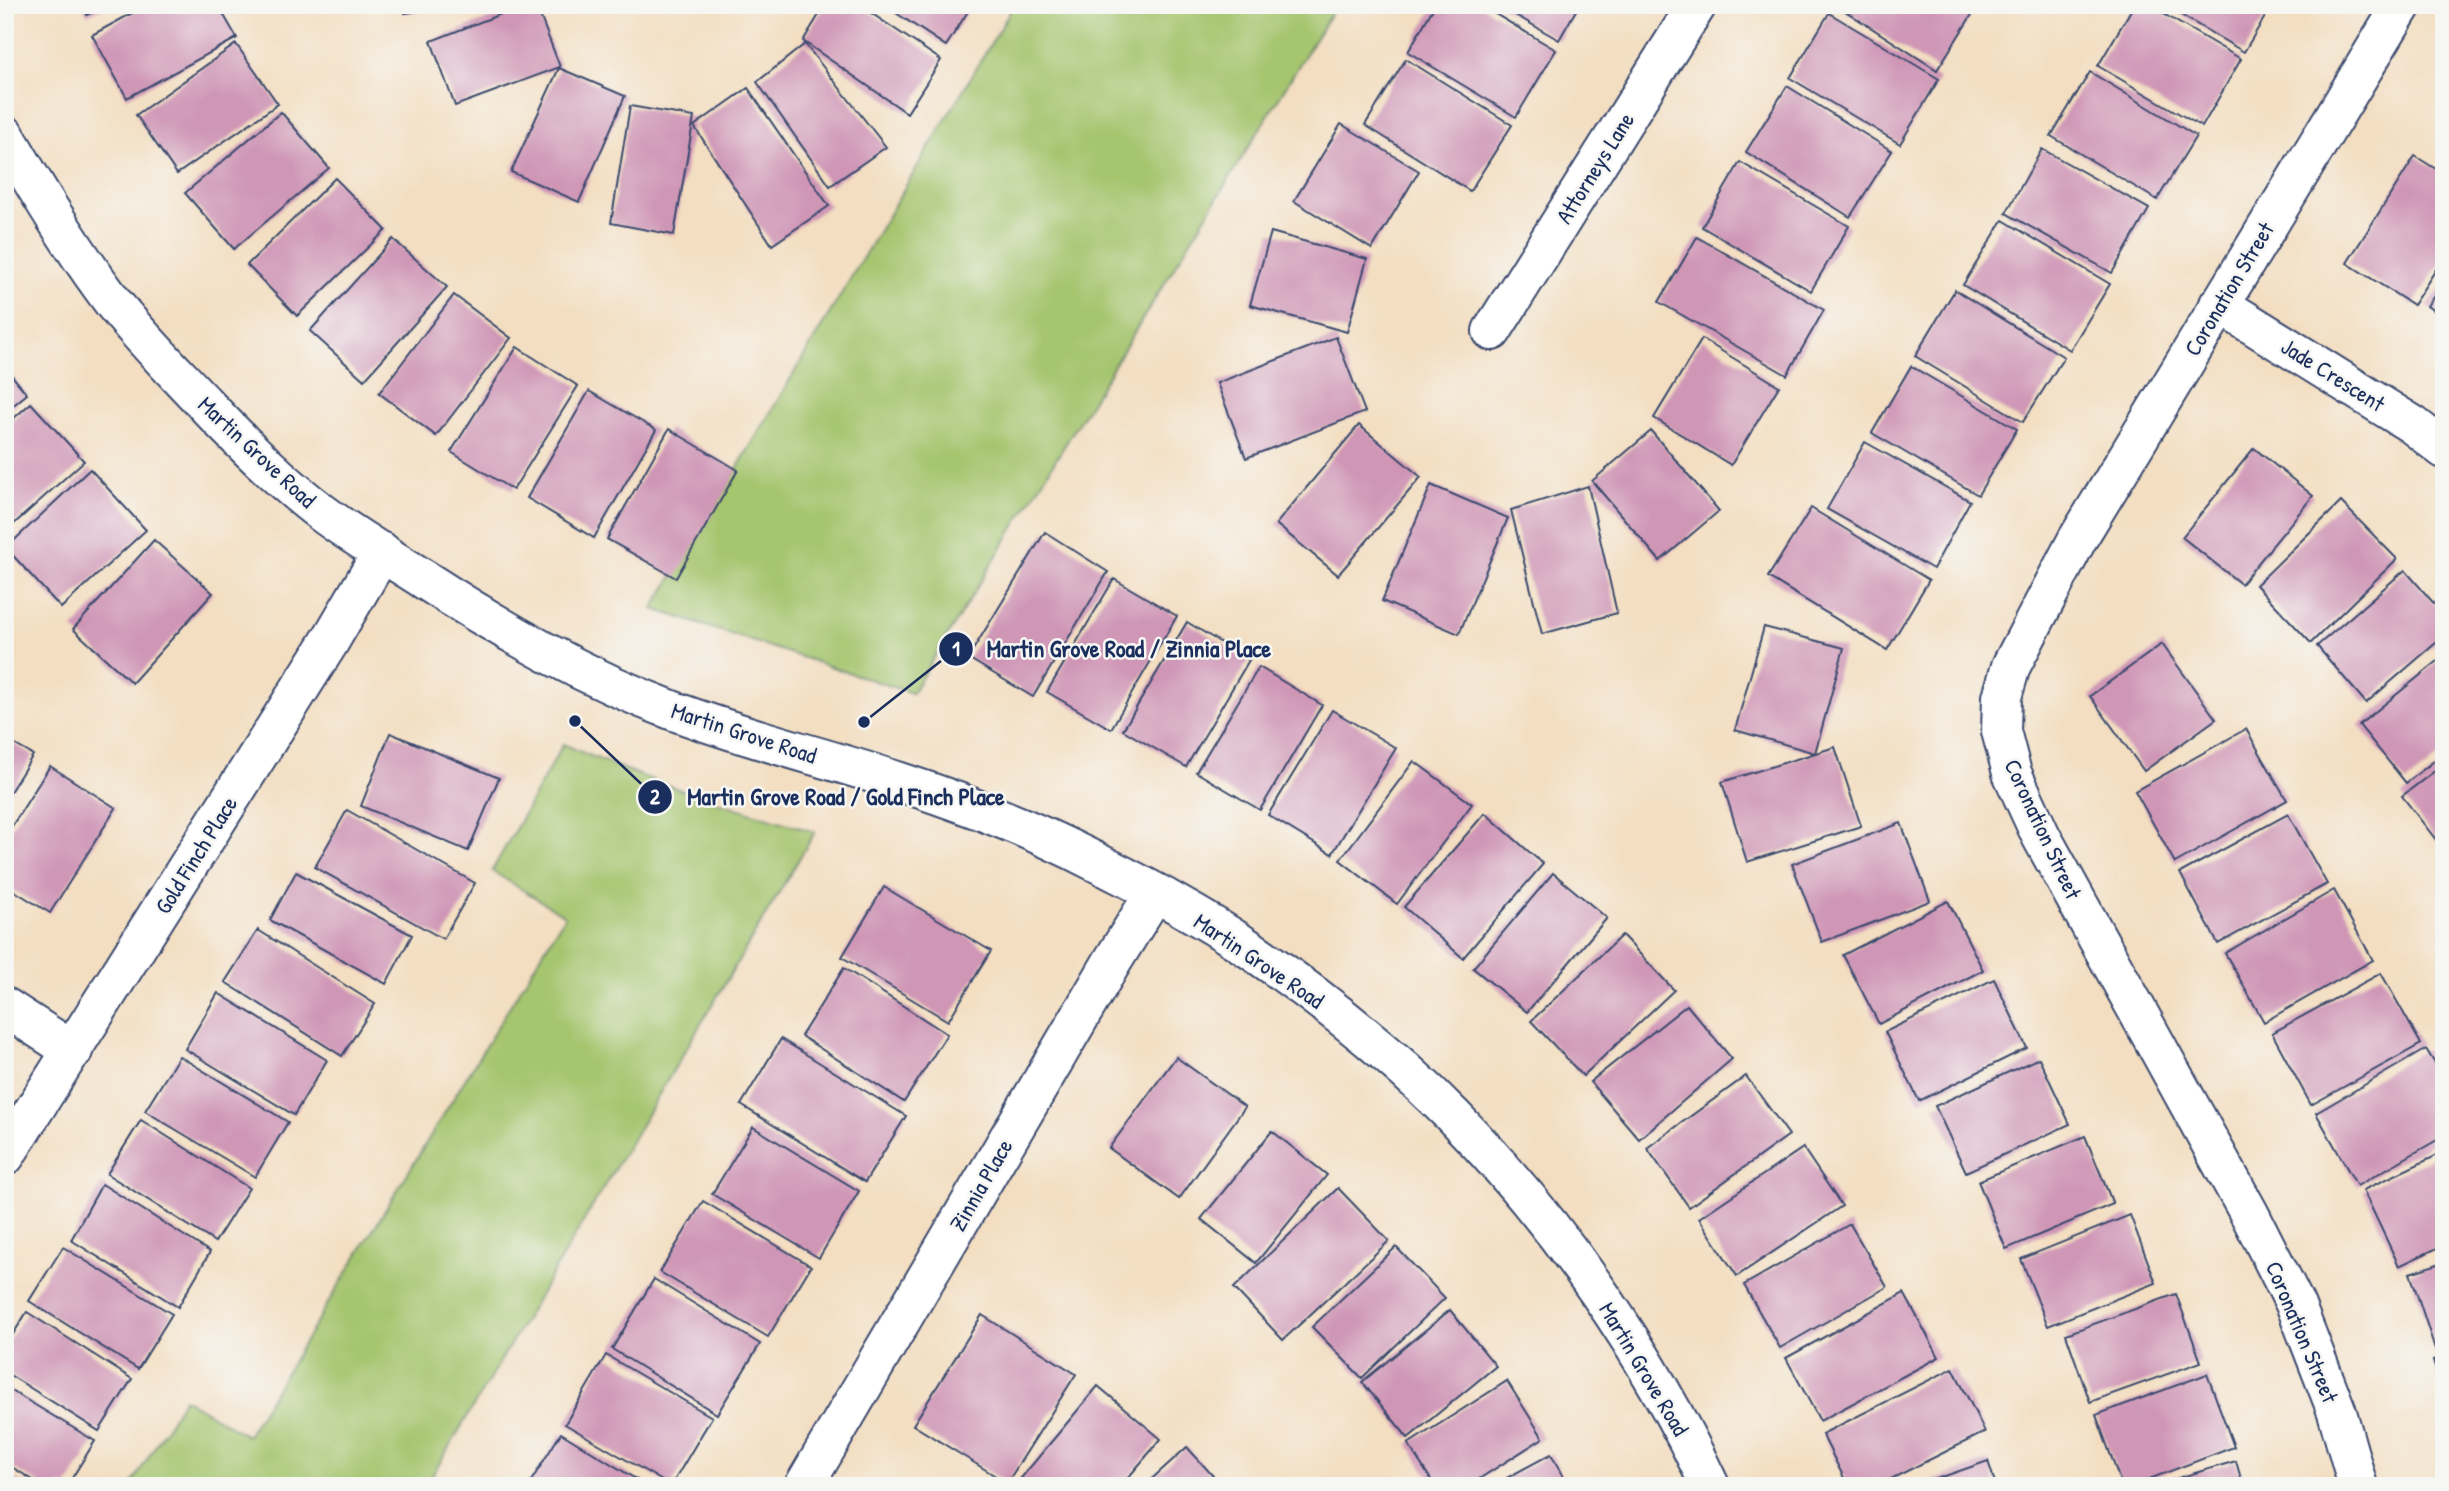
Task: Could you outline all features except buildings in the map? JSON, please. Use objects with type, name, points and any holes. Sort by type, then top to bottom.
[{"type":"street","name":"Attorneys Lane","points":[[1492,331],[1697,5]]},
{"type":"street","name":"Coronation Street","points":[[2358,1486],[2337,1412],[2296,1307],[2250,1215],[2041,836],[2012,774],[2001,731],[2002,697],[2011,666],[2077,540],[2402,5]]},
{"type":"street","name":"Martin Grove Road","points":[[5,135],[47,208],[116,306],[168,365],[262,461],[322,513],[482,617],[580,670],[669,709],[745,736],[898,781],[999,817],[1085,856],[1154,894],[1251,950],[1310,993],[1383,1052],[1454,1117],[1529,1202],[1589,1279],[1656,1380],[1710,1486]]},
{"type":"street","name":"Jade Crescent","points":[[2219,304],[2413,425],[2444,449]]},
{"type":"street","name":"Gold Finch Place","points":[[5,1156],[74,1051],[330,641],[382,552]]},
{"type":"street","name":"Zinnia Place","points":[[811,1483],[1104,974],[1154,894]]},
{"type":"street","points":[[5,1007],[74,1051]]},
{"type":"green space","points":[[1014,5],[1336,5],[912,693],[653,609]]},
{"type":"green space","points":[[563,744],[656,781],[815,832],[426,1486],[131,1486],[184,1398],[247,1436],[565,916],[492,871]]},
{"type":"place","name":"Martin Grove Road / Gold Finch Place","points":[[575,721]]},
{"type":"place","name":"Martin Grove Road / Zinnia Place","points":[[864,722]]}]
